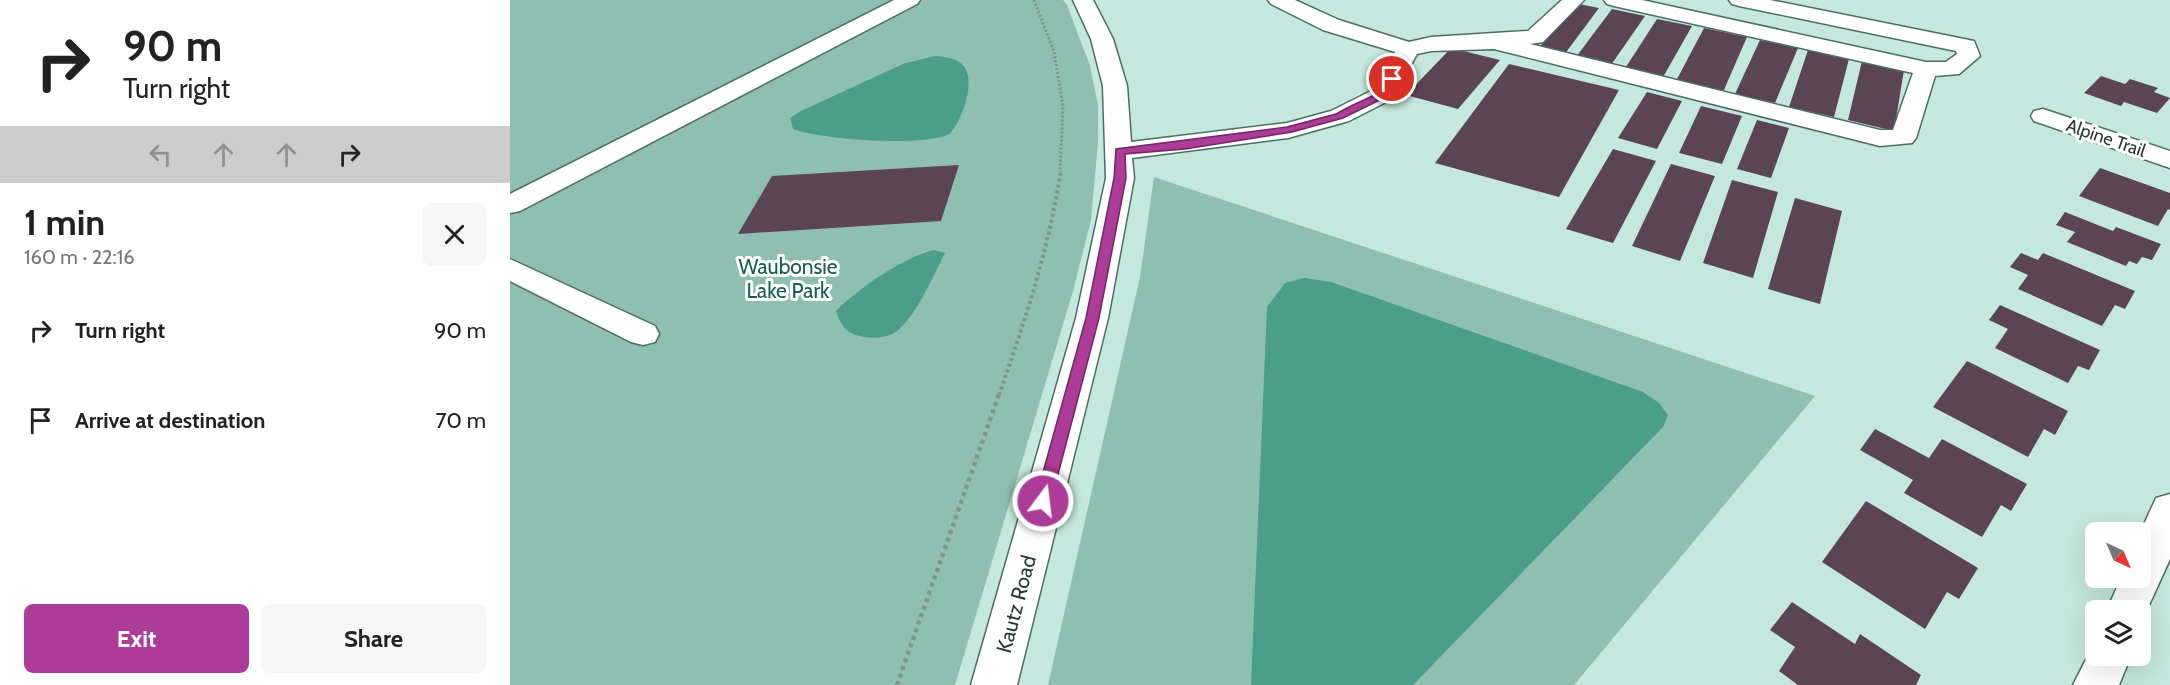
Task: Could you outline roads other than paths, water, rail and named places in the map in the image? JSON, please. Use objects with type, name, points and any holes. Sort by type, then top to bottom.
[{"type":"street","points":[[510,205],[910,0]]},
{"type":"street","name":"Kautz Road","points":[[994,685],[1092,318],[1120,178],[1115,86],[1102,39],[1083,0]]},
{"type":"street","points":[[1278,0],[1331,26],[1408,49],[1431,44],[1494,42],[1535,37],[1574,0]]},
{"type":"street","points":[[1614,0],[1926,69],[1951,69],[1969,56],[1966,46],[1739,0]]},
{"type":"street","points":[[1494,42],[1880,138],[1903,138],[1926,69]]},
{"type":"street","points":[[1120,151],[1185,145],[1288,130],[1340,116],[1384,94],[1408,49]]},
{"type":"street","name":"Alpine Trail","points":[[2043,116],[2170,160]]},
{"type":"street","points":[[510,269],[643,334]]},
{"type":"street","points":[[2132,600],[2170,510]]},
{"type":"street","points":[[2096,685],[2105,666]]},
{"type":"park label","name":"Waubonsie Lake Park","points":[[788,278]]}]
